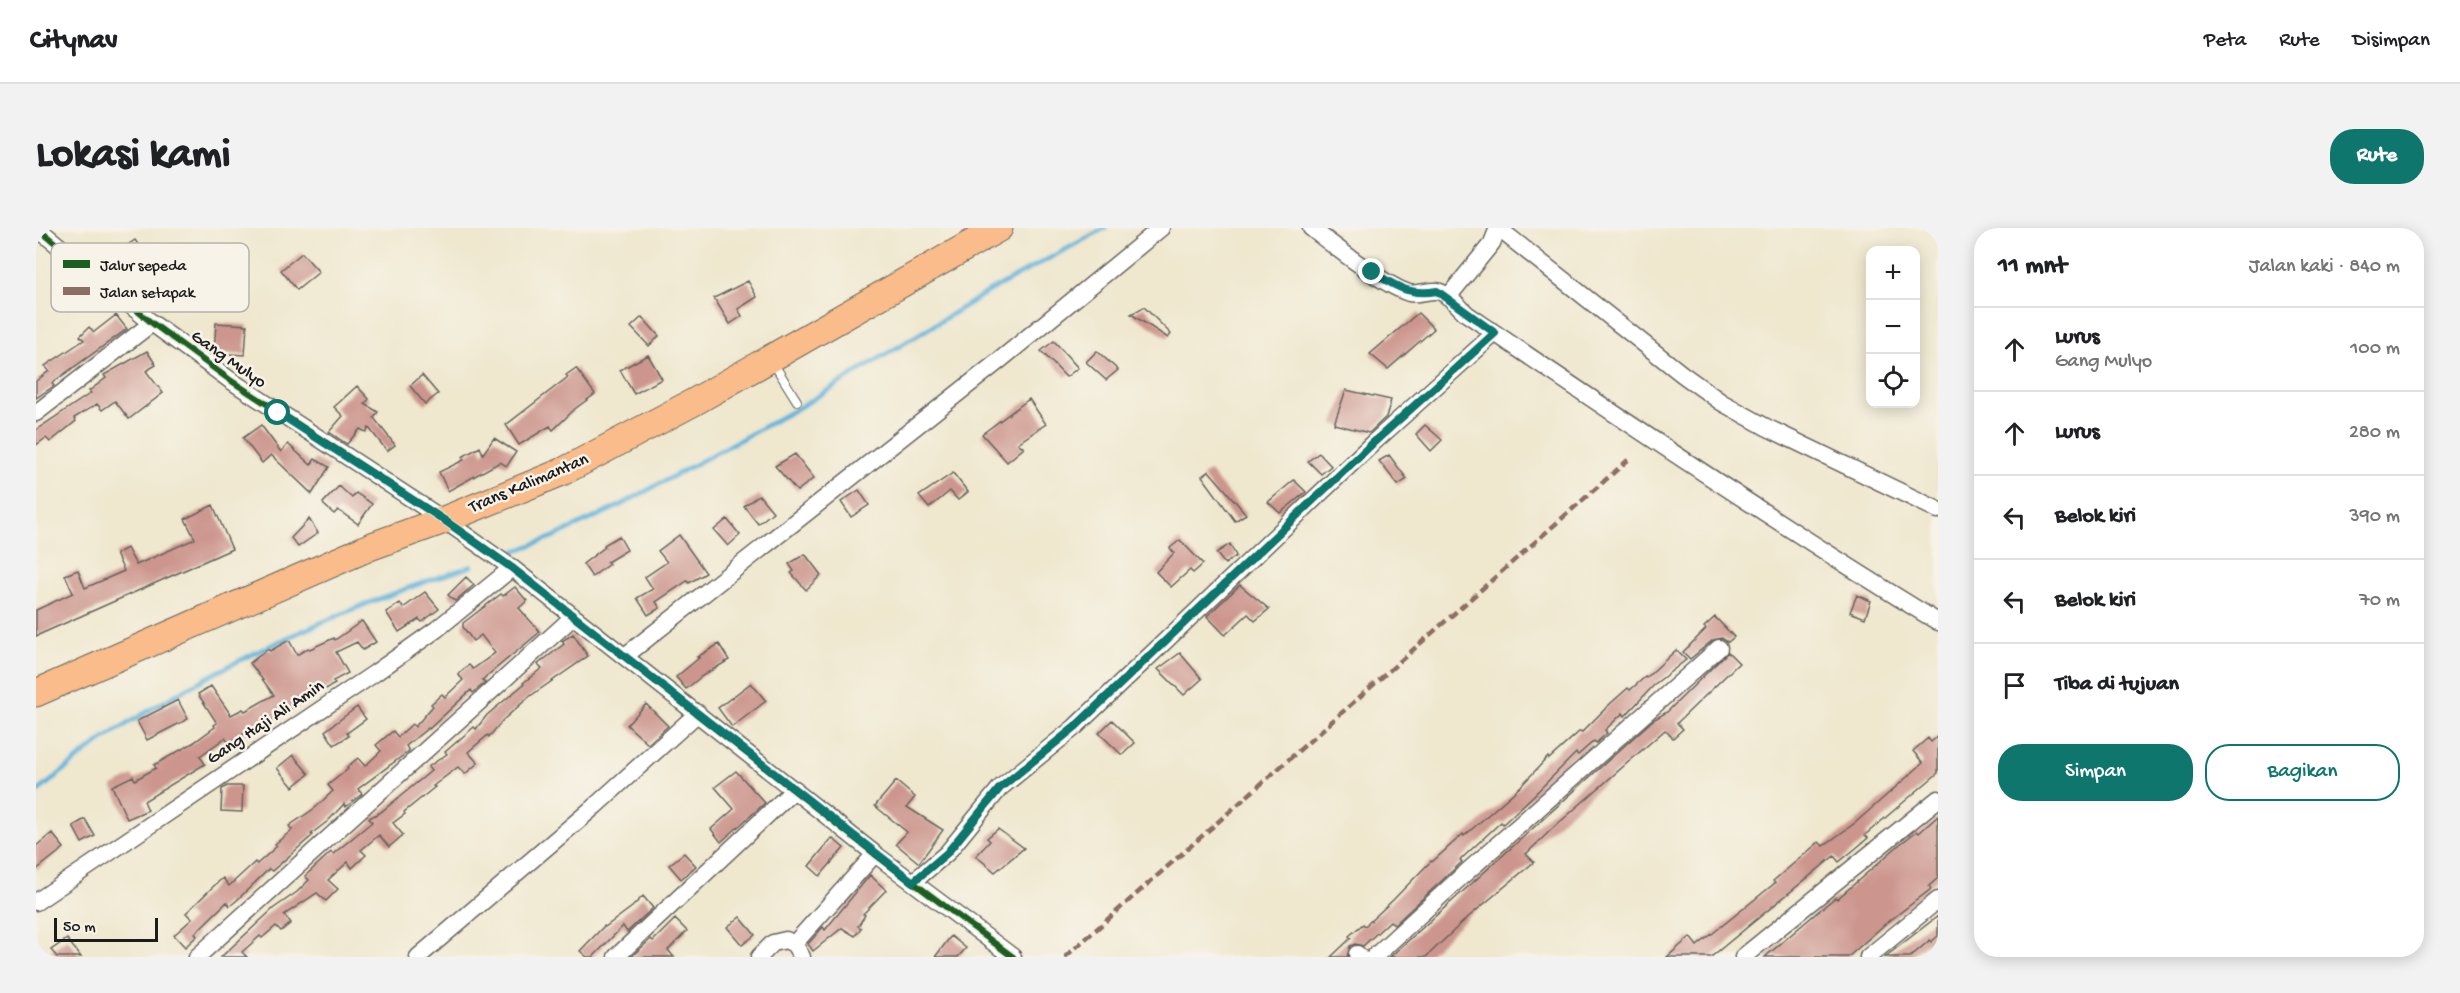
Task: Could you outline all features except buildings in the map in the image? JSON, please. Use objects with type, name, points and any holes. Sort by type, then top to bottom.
[{"type":"highway","name":"Trans Kalimantan","points":[[36,693],[372,546],[444,520],[562,472],[634,435],[999,228]]},
{"type":"street","name":"Gang Mulyo","points":[[37,228],[55,243]]},
{"type":"street","points":[[625,656],[1000,360],[1161,228]]},
{"type":"street","points":[[1311,228],[1372,272],[1408,292],[1421,294],[1437,291],[1448,297],[1459,308],[1647,437],[1938,622]]},
{"type":"street","points":[[1448,297],[1492,243],[1498,228],[1682,374],[1721,402],[1766,427],[1938,510]]},
{"type":"street","name":"Gang Mulyo","points":[[139,312],[278,413],[444,520],[508,566],[875,854],[1013,957]]},
{"type":"street","points":[[36,413],[152,323]]},
{"type":"street","points":[[913,882],[947,853],[1000,788],[1075,727],[1373,443],[1495,333]]},
{"type":"street","name":"Gang Haji Ali Amin","points":[[36,902],[437,629],[508,566]]},
{"type":"street","points":[[197,957],[573,617]]},
{"type":"street","points":[[1374,957],[1461,876],[1719,648]]},
{"type":"street","points":[[418,957],[595,806],[698,713]]},
{"type":"street","points":[[616,957],[795,789]]},
{"type":"street","points":[[1743,957],[1938,799]]},
{"type":"street","points":[[759,957],[779,940],[786,940],[798,951],[875,854]]},
{"type":"street","points":[[1868,957],[1938,900]]},
{"type":"lane","points":[[771,358],[797,401]]},
{"type":"waterway","points":[[502,556],[553,537],[619,506],[807,403],[991,290],[1105,228]]},
{"type":"waterway","points":[[36,793],[104,739],[191,686],[236,662],[329,619],[472,566]]},
{"type":"marked path","points":[[1065,957],[1628,460]]},
{"type":"cycle path","points":[[37,228],[55,243]]},
{"type":"cycle path","points":[[139,312],[230,380],[444,520],[512,568],[875,854],[1013,957]]},
{"type":"cycle path","points":[[913,882],[947,853],[1000,788],[1075,727],[1373,443],[1495,333]]},
{"type":"route","points":[[278,413],[444,520],[512,568],[913,882],[947,853],[1000,788],[1075,727],[1373,443],[1495,333],[1437,291],[1421,294],[1408,292],[1372,272]]}]
